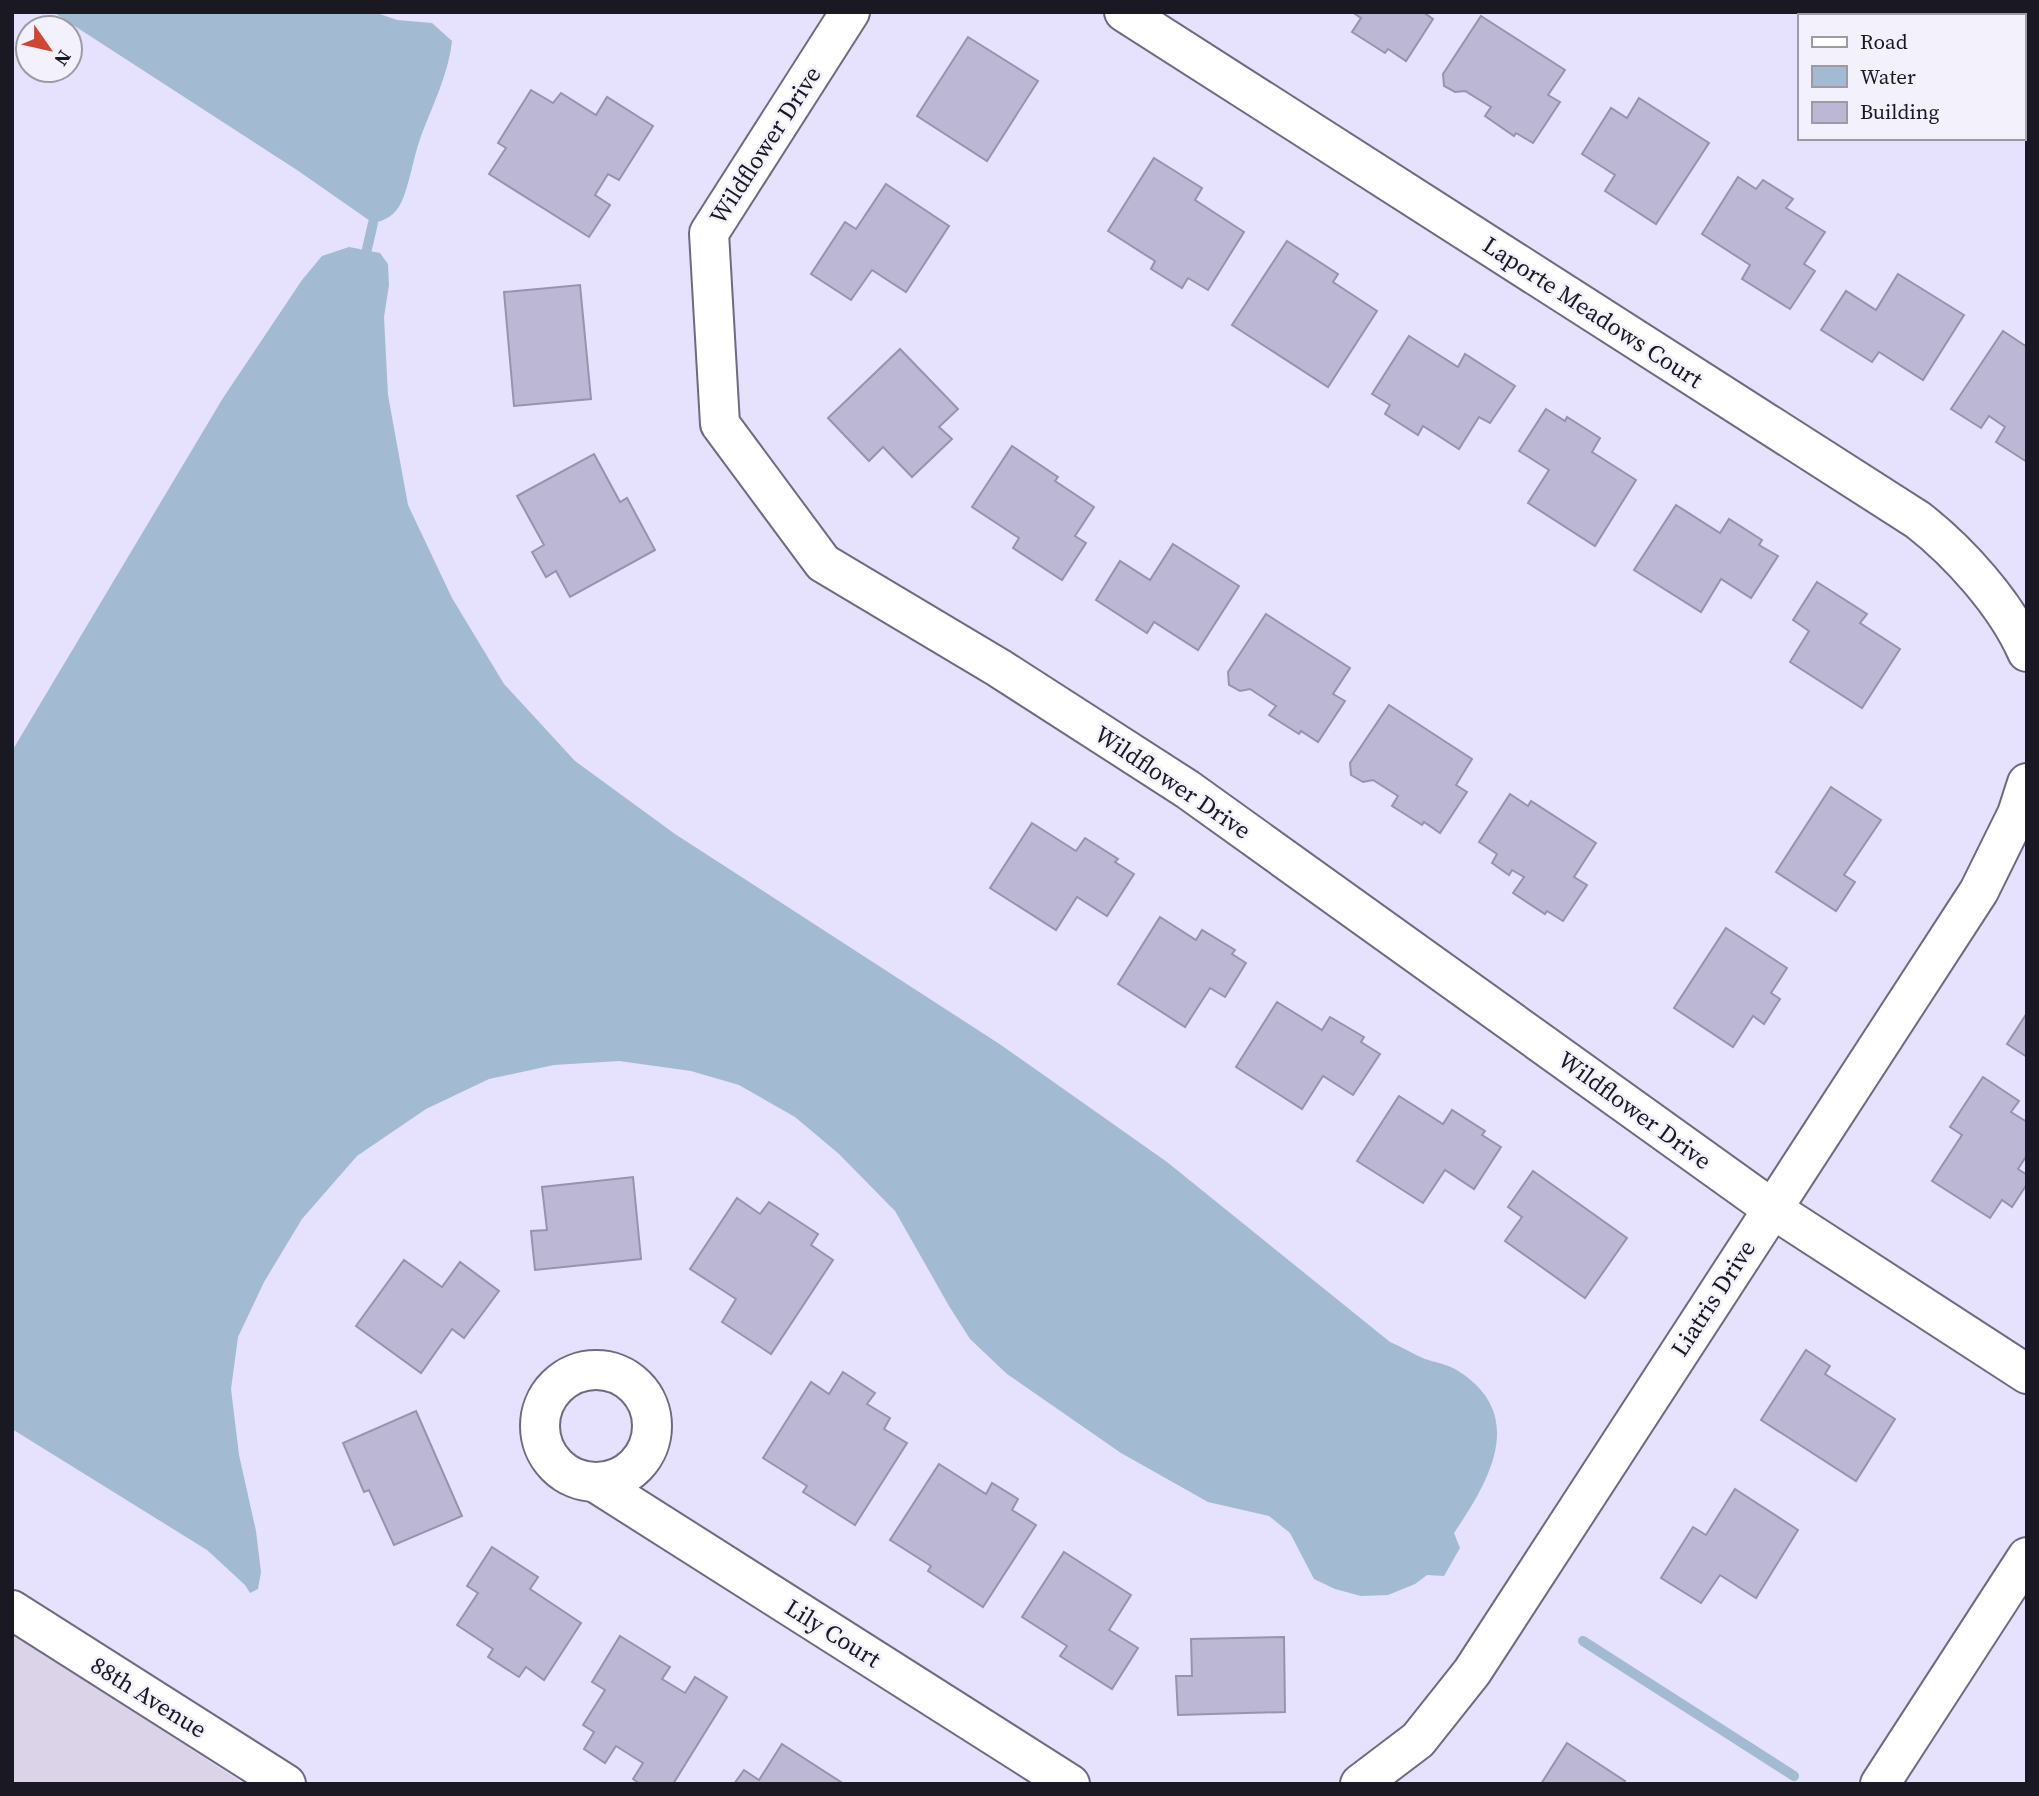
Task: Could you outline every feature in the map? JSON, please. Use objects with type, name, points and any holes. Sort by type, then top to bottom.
[{"type":"street","name":"Wildflower Drive","points":[[850,12],[709,233],[720,424],[822,564],[999,668],[1187,789],[1771,1208],[2027,1374]]},
{"type":"street","name":"Laporte Meadows Court","points":[[1124,12],[1918,520],[1945,541],[1974,572],[2027,651]]},
{"type":"street","name":"Liatris Drive","points":[[1360,1784],[1418,1740],[1472,1672],[1979,891],[2018,814],[2027,783]]},
{"type":"street","name":"Lily Court","points":[[596,1483],[1070,1784]]},
{"type":"street","points":[[1880,1784],[2027,1557]]},
{"type":"street","name":"88th Avenue","points":[[12,1610],[286,1784]]},
{"type":"shaded area","points":[[12,1632],[244,1784],[12,1784]]},
{"type":"water","points":[[53,12],[374,12],[397,20],[432,23],[452,41],[443,79],[420,139],[402,201],[390,216],[373,223],[297,170],[84,32],[84,14]]},
{"type":"water","points":[[349,247],[380,253],[388,264],[389,285],[384,317],[388,395],[408,505],[452,598],[504,684],[575,761],[675,834],[1001,1045],[1167,1162],[1390,1342],[1425,1359],[1455,1369],[1478,1387],[1491,1406],[1497,1426],[1496,1448],[1480,1491],[1454,1533],[1460,1548],[1444,1576],[1427,1575],[1415,1584],[1388,1595],[1361,1596],[1335,1589],[1314,1579],[1290,1533],[1269,1516],[1208,1502],[1121,1453],[1007,1374],[970,1339],[895,1211],[839,1154],[795,1117],[739,1085],[691,1071],[619,1061],[554,1065],[489,1079],[426,1109],[357,1156],[302,1219],[264,1282],[238,1337],[231,1389],[239,1455],[256,1531],[261,1572],[258,1589],[250,1593],[245,1585],[207,1550],[12,1429],[12,751],[223,398],[302,280],[322,256]]},
{"type":"building","points":[[1352,12],[1423,12],[1433,19],[1406,61],[1388,49],[1385,53],[1352,32],[1361,18]]},
{"type":"building","points":[[1481,16],[1565,70],[1548,95],[1560,102],[1533,143],[1516,133],[1514,136],[1485,116],[1491,107],[1465,91],[1455,92],[1444,86],[1443,74]]},
{"type":"building","points":[[968,37],[1038,81],[987,161],[917,116]]},
{"type":"building","points":[[531,90],[553,103],[561,93],[596,115],[607,97],[653,126],[619,180],[608,174],[595,195],[610,205],[589,237],[489,174],[506,148],[498,143]]},
{"type":"building","points":[[1639,98],[1709,143],[1656,224],[1605,191],[1615,175],[1582,154],[1611,108],[1627,118]]},
{"type":"building","points":[[1154,158],[1202,188],[1195,200],[1244,232],[1208,290],[1188,278],[1182,288],[1151,269],[1155,261],[1108,231]]},
{"type":"building","points":[[1738,177],[1756,189],[1763,180],[1793,199],[1786,208],[1825,232],[1804,264],[1815,271],[1790,309],[1742,279],[1750,265],[1702,234]]},
{"type":"building","points":[[886,184],[949,226],[906,292],[872,270],[851,300],[811,274],[845,222],[856,229]]},
{"type":"building","points":[[1287,241],[1338,274],[1333,282],[1377,311],[1328,387],[1232,325]]},
{"type":"building","points":[[1898,274],[1964,315],[1923,380],[1879,352],[1872,362],[1821,330],[1846,291],[1876,310]]},
{"type":"building","points":[[580,285],[591,399],[514,406],[504,292]]},
{"type":"building","points":[[2003,331],[2027,347],[2027,462],[1996,442],[2005,427],[1989,416],[1981,428],[1951,409]]},
{"type":"building","points":[[1409,336],[1458,367],[1465,354],[1515,386],[1490,423],[1479,417],[1459,449],[1423,426],[1418,435],[1385,414],[1390,405],[1372,394]]},
{"type":"building","points":[[900,349],[958,409],[939,427],[952,439],[912,477],[883,447],[869,461],[828,418]]},
{"type":"building","points":[[1546,409],[1565,421],[1567,417],[1600,438],[1592,452],[1636,480],[1595,546],[1528,503],[1549,470],[1519,451]]},
{"type":"building","points":[[1012,446],[1058,477],[1055,481],[1094,507],[1075,536],[1086,543],[1062,580],[1013,548],[1019,538],[972,507]]},
{"type":"building","points":[[594,454],[620,502],[627,498],[655,550],[570,597],[556,571],[546,577],[532,552],[544,545],[517,496]]},
{"type":"building","points":[[1676,505],[1720,533],[1729,519],[1762,540],[1759,545],[1778,556],[1751,598],[1721,579],[1701,612],[1634,570]]},
{"type":"building","points":[[1173,544],[1239,586],[1198,650],[1154,622],[1147,633],[1096,600],[1120,561],[1150,580]]},
{"type":"building","points":[[1817,582],[1867,614],[1860,623],[1900,649],[1862,708],[1790,662],[1809,631],[1793,620]]},
{"type":"building","points":[[1266,614],[1350,668],[1333,694],[1345,701],[1318,742],[1301,731],[1299,734],[1269,715],[1276,706],[1250,689],[1240,691],[1229,685],[1228,672]]},
{"type":"building","points":[[1389,705],[1472,759],[1456,785],[1467,792],[1440,833],[1392,806],[1398,796],[1373,780],[1363,782],[1351,775],[1350,763]]},
{"type":"building","points":[[1831,787],[1881,820],[1844,875],[1855,882],[1836,911],[1776,872]]},
{"type":"building","points":[[1510,794],[1528,806],[1531,801],[1596,843],[1574,877],[1587,885],[1563,921],[1547,911],[1545,914],[1513,893],[1524,877],[1512,870],[1509,875],[1492,863],[1497,854],[1479,842]]},
{"type":"building","points":[[1032,823],[1076,851],[1085,838],[1118,859],[1115,862],[1134,874],[1107,916],[1077,897],[1056,930],[990,888]]},
{"type":"building","points":[[1160,917],[1196,940],[1202,930],[1235,950],[1232,954],[1246,963],[1225,997],[1210,988],[1185,1027],[1118,984]]},
{"type":"building","points":[[1726,928],[1787,968],[1771,993],[1780,999],[1764,1024],[1753,1016],[1733,1047],[1674,1008]]},
{"type":"building","points":[[1277,1002],[1322,1030],[1330,1017],[1364,1037],[1361,1042],[1380,1054],[1353,1095],[1323,1076],[1302,1109],[1236,1067]]},
{"type":"building","points":[[2027,1013],[2027,1057],[2007,1044]]},
{"type":"building","points":[[1983,1077],[2019,1101],[2011,1112],[2027,1122],[2027,1155],[2018,1169],[2027,1175],[2027,1184],[2012,1207],[2002,1200],[1990,1218],[1932,1181],[1962,1135],[1950,1127]]},
{"type":"building","points":[[1399,1096],[1443,1124],[1452,1110],[1485,1131],[1482,1135],[1501,1147],[1474,1189],[1445,1170],[1423,1203],[1357,1161]]},
{"type":"building","points":[[1533,1171],[1627,1238],[1585,1298],[1505,1241],[1522,1217],[1508,1207]]},
{"type":"building","points":[[633,1177],[641,1259],[535,1270],[531,1231],[547,1230],[542,1187]]},
{"type":"building","points":[[737,1198],[760,1214],[769,1202],[818,1234],[811,1245],[833,1260],[771,1354],[722,1322],[736,1299],[690,1269]]},
{"type":"building","points":[[404,1260],[442,1287],[460,1262],[499,1291],[464,1338],[452,1329],[421,1373],[356,1326]]},
{"type":"building","points":[[1806,1350],[1830,1366],[1825,1374],[1895,1419],[1856,1481],[1761,1420]]},
{"type":"building","points":[[843,1372],[875,1393],[867,1404],[890,1418],[884,1429],[907,1443],[855,1525],[803,1492],[807,1486],[763,1458],[811,1382],[829,1394]]},
{"type":"building","points":[[416,1411],[462,1516],[394,1545],[369,1490],[364,1492],[343,1443]]},
{"type":"building","points":[[939,1464],[986,1494],[992,1483],[1018,1499],[1012,1510],[1036,1525],[983,1607],[928,1571],[931,1566],[890,1540]]},
{"type":"building","points":[[1735,1489],[1798,1530],[1756,1598],[1720,1575],[1701,1603],[1661,1578],[1693,1527],[1706,1535]]},
{"type":"building","points":[[492,1547],[538,1577],[530,1589],[581,1623],[544,1680],[526,1667],[519,1677],[488,1657],[493,1649],[457,1625],[478,1593],[467,1586]]},
{"type":"building","points":[[1064,1552],[1131,1595],[1109,1630],[1138,1648],[1112,1689],[1060,1656],[1067,1646],[1022,1617]]},
{"type":"building","points":[[620,1636],[670,1667],[662,1679],[685,1693],[695,1677],[727,1697],[673,1784],[640,1784],[633,1779],[643,1763],[616,1746],[605,1763],[584,1749],[594,1732],[583,1725],[605,1690],[592,1682]]},
{"type":"building","points":[[1284,1637],[1285,1712],[1178,1715],[1176,1676],[1192,1676],[1191,1639]]},
{"type":"building","points":[[1567,1743],[1625,1781],[1623,1784],[1541,1784]]},
{"type":"building","points":[[782,1744],[844,1784],[734,1784],[744,1770],[759,1780]]},
{"type":"waterway","points":[[367,249],[373,223]]},
{"type":"waterway","points":[[1583,1641],[1794,1776]]}]
